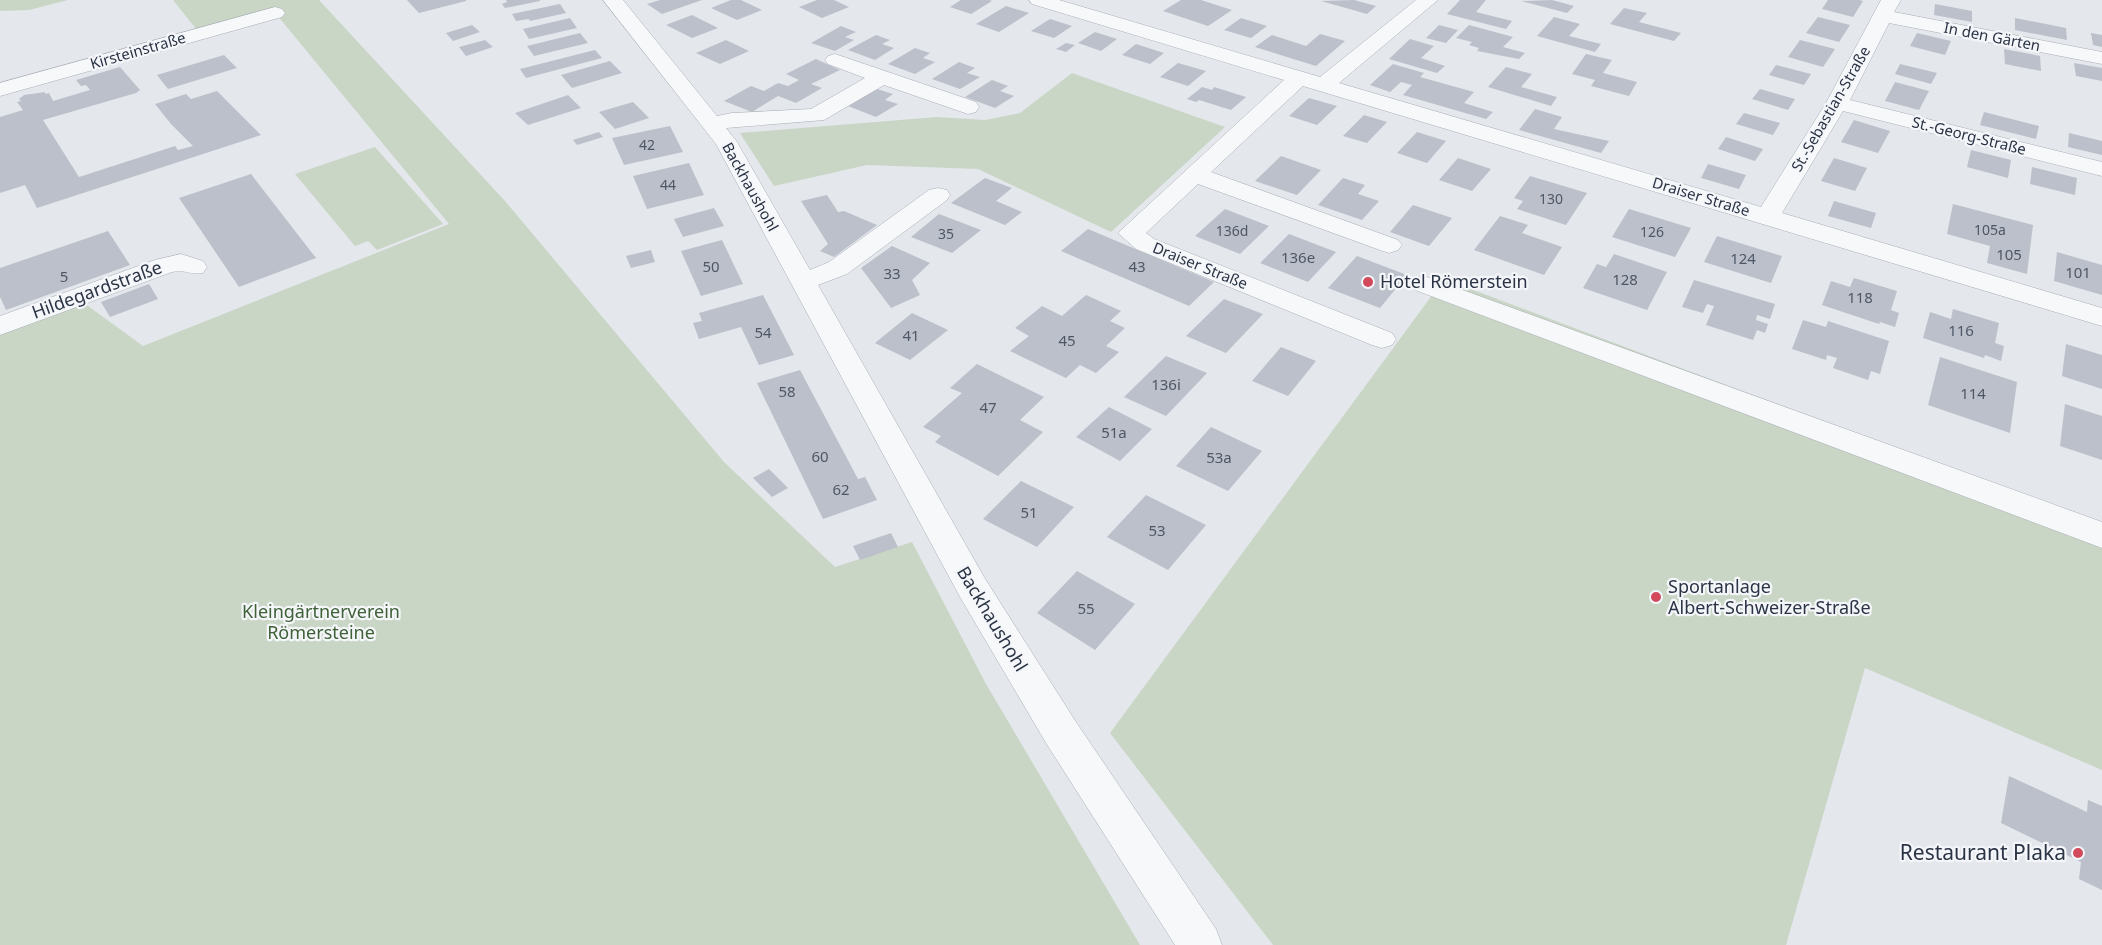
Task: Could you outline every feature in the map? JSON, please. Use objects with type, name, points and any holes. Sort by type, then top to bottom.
[{"type":"street","name":"Backhaushohl","points":[[613,0],[726,142],[986,611],[1060,731],[1200,945]]},
{"type":"street","name":"Draiser Straße","points":[[1039,0],[2102,318]]},
{"type":"street","points":[[1323,85],[1428,0]]},
{"type":"street","name":"In den Gärten","points":[[1887,8],[2102,58]]},
{"type":"street","name":"St.-Sebastian-Straße","points":[[1767,217],[1837,103],[1887,8]]},
{"type":"street","name":"Kirsteinstraße","points":[[0,90],[127,58],[275,13]]},
{"type":"street","points":[[835,60],[968,107]]},
{"type":"street","name":"Backhaushohl","points":[[713,124],[732,120],[816,115],[882,77]]},
{"type":"street","name":"Draiser Straße","points":[[1299,78],[1131,233],[1145,244],[1382,339]]},
{"type":"street","name":"St.-Georg-Straße","points":[[1837,103],[2102,169]]},
{"type":"street","points":[[1196,175],[1389,245]]},
{"type":"street","points":[[802,282],[838,268],[938,195]]},
{"type":"street","name":"Hildegardstraße","points":[[0,326],[164,266],[181,262],[194,267]]},
{"type":"street","points":[[1424,284],[2102,535]]},
{"type":"green space","points":[[0,0],[68,0],[29,10],[0,11]]},
{"type":"green space","name":"Kleingärtnerverein Römersteine","points":[[173,0],[319,0],[505,201],[724,462],[835,567],[912,542],[986,684],[1140,945],[0,945],[0,334],[84,303],[143,346],[449,224],[272,9],[197,30]]},
{"type":"green space","points":[[1072,73],[1225,127],[1111,232],[978,169],[867,165],[774,186],[740,133],[937,117],[985,120],[1020,113]]},
{"type":"green space","points":[[375,147],[443,224],[377,250],[368,241],[355,246],[295,174]]},
{"type":"green space","name":"Sportanlage Albert-Schweizer-Straße","points":[[1444,279],[2102,526],[2102,770],[1865,668],[1786,945],[1273,945],[1110,733]]},
{"type":"building","points":[[407,0],[466,0],[466,1],[419,13]]},
{"type":"building","points":[[506,0],[540,1],[505,8],[502,4],[507,2]]},
{"type":"building","points":[[660,0],[702,0],[662,14],[647,4]]},
{"type":"building","points":[[731,0],[741,0],[762,10],[737,20],[711,8]]},
{"type":"building","points":[[817,0],[834,0],[849,7],[822,18],[799,7]]},
{"type":"building","points":[[961,0],[992,1],[971,14],[950,7]]},
{"type":"building","points":[[1181,0],[1201,0],[1232,10],[1208,26],[1163,11]]},
{"type":"building","points":[[1354,0],[1376,6],[1367,14],[1321,1]]},
{"type":"building","points":[[1460,0],[1486,0],[1476,12],[1512,21],[1506,29],[1447,14]]},
{"type":"building","points":[[1552,0],[1574,6],[1567,13],[1521,1]]},
{"type":"building","points":[[1828,0],[1863,1],[1853,17],[1822,9]]},
{"type":"building","points":[[560,4],[566,13],[530,21],[529,19],[516,21],[512,14]]},
{"type":"building","points":[[1935,4],[1972,11],[1972,22],[1934,15]]},
{"type":"building","points":[[1006,6],[1029,13],[999,32],[976,24]]},
{"type":"building","points":[[1624,8],[1647,13],[1639,22],[1681,33],[1674,41],[1610,24]]},
{"type":"building","points":[[692,15],[718,28],[692,38],[666,25]]},
{"type":"building","points":[[1554,17],[1580,24],[1569,36],[1601,44],[1595,52],[1537,36]]},
{"type":"building","points":[[1818,17],[1850,25],[1839,42],[1806,33]]},
{"type":"building","points":[[570,18],[577,28],[529,39],[523,29]]},
{"type":"building","points":[[1241,18],[1267,26],[1251,38],[1224,30]]},
{"type":"building","points":[[2015,18],[2066,28],[2067,40],[2015,30]]},
{"type":"building","points":[[1050,19],[1072,26],[1054,38],[1031,31]]},
{"type":"building","points":[[472,25],[480,32],[453,41],[446,33]]},
{"type":"building","points":[[1439,25],[1458,30],[1446,43],[1426,38]]},
{"type":"building","points":[[1469,25],[1513,37],[1503,47],[1525,53],[1519,59],[1477,51],[1479,48],[1469,45],[1472,42],[1456,38]]},
{"type":"building","points":[[841,26],[856,32],[845,37],[854,40],[835,51],[811,43]]},
{"type":"building","points":[[1095,32],[1117,39],[1101,51],[1078,43]]},
{"type":"building","points":[[580,33],[588,43],[534,56],[527,46]]},
{"type":"building","points":[[1917,33],[1951,41],[1945,55],[1910,46]]},
{"type":"building","points":[[2091,33],[2102,35],[2102,47],[2093,45]]},
{"type":"building","points":[[1320,34],[1345,41],[1316,66],[1255,47],[1272,35],[1306,46]]},
{"type":"building","points":[[876,35],[890,40],[882,44],[894,48],[875,60],[848,50]]},
{"type":"building","points":[[1410,39],[1434,46],[1421,58],[1445,66],[1437,73],[1389,59]]},
{"type":"building","points":[[485,40],[493,47],[466,56],[459,47]]},
{"type":"building","points":[[726,40],[749,51],[720,64],[696,53]]},
{"type":"building","points":[[1800,40],[1835,49],[1823,67],[1788,57]]},
{"type":"building","points":[[1066,43],[1075,45],[1066,52],[1056,49]]},
{"type":"building","points":[[1136,44],[1164,53],[1150,64],[1122,55]]},
{"type":"building","points":[[915,48],[930,53],[923,58],[935,62],[915,74],[888,64]]},
{"type":"building","points":[[2004,49],[2040,56],[2041,71],[2005,64]]},
{"type":"building","points":[[595,50],[602,58],[526,78],[520,69]]},
{"type":"building","points":[[1586,54],[1612,60],[1603,73],[1637,82],[1629,96],[1591,86],[1595,80],[1572,74]]},
{"type":"building","points":[[224,55],[237,68],[168,89],[157,75]]},
{"type":"building","points":[[816,59],[840,70],[811,84],[822,88],[796,103],[778,96],[752,112],[724,101],[751,86],[764,91],[778,83],[788,86],[799,80],[786,74]]},
{"type":"building","points":[[610,61],[622,73],[572,88],[561,75]]},
{"type":"building","points":[[959,62],[975,68],[967,73],[980,77],[960,89],[932,79]]},
{"type":"building","points":[[1178,63],[1206,71],[1188,86],[1160,77]]},
{"type":"building","points":[[2074,63],[2102,68],[2102,81],[2076,76]]},
{"type":"building","points":[[1393,64],[1424,73],[1420,77],[1474,92],[1464,103],[1493,112],[1486,119],[1403,95],[1412,85],[1401,82],[1390,92],[1370,85]]},
{"type":"building","points":[[1900,64],[1937,73],[1931,84],[1895,74]]},
{"type":"building","points":[[1776,65],[1811,74],[1804,85],[1769,75]]},
{"type":"building","points":[[120,67],[140,90],[136,93],[43,120],[79,177],[175,146],[178,150],[193,146],[155,104],[186,94],[191,99],[217,91],[261,135],[37,208],[25,185],[0,193],[0,117],[23,110],[17,102],[21,101],[19,99],[24,95],[45,92],[45,94],[49,93],[53,101],[90,90],[86,85],[81,86],[76,80]]},
{"type":"building","points":[[1506,67],[1532,74],[1521,87],[1557,97],[1551,106],[1488,87]]},
{"type":"building","points":[[992,80],[1008,86],[1000,91],[1014,96],[995,108],[965,97]]},
{"type":"building","points":[[1895,82],[1929,91],[1919,110],[1885,101]]},
{"type":"building","points":[[1202,87],[1212,90],[1214,87],[1246,97],[1231,110],[1199,100],[1196,102],[1187,99]]},
{"type":"building","points":[[877,89],[893,94],[885,100],[898,104],[876,117],[848,106]]},
{"type":"building","points":[[1760,89],[1795,99],[1788,110],[1752,99]]},
{"type":"building","points":[[568,95],[581,108],[528,125],[515,113]]},
{"type":"building","points":[[1309,98],[1337,106],[1317,125],[1289,116]]},
{"type":"building","points":[[633,102],[649,118],[615,129],[599,112]]},
{"type":"building","points":[[1535,109],[1562,117],[1554,129],[1609,141],[1601,153],[1519,130]]},
{"type":"building","points":[[1984,112],[2039,126],[2036,139],[1980,125]]},
{"type":"building","points":[[1744,113],[1780,123],[1773,135],[1736,124]]},
{"type":"building","points":[[1364,115],[1387,122],[1367,143],[1343,136]]},
{"type":"building","points":[[1854,120],[1890,131],[1878,153],[1841,142]]},
{"type":"building","points":[[670,126],[683,152],[624,165],[612,138]]},
{"type":"building","points":[[599,132],[603,137],[577,145],[573,140]]},
{"type":"building","points":[[1417,132],[1446,141],[1427,163],[1397,153]]},
{"type":"building","points":[[2069,133],[2102,141],[2102,155],[2068,147]]},
{"type":"building","points":[[1726,137],[1763,149],[1755,161],[1718,149]]},
{"type":"building","points":[[1971,150],[2011,160],[2008,178],[1967,167]]},
{"type":"building","points":[[1281,156],[1321,170],[1297,195],[1255,181]]},
{"type":"building","points":[[1458,158],[1491,169],[1472,191],[1439,180]]},
{"type":"building","points":[[1834,158],[1867,168],[1855,191],[1821,181]]},
{"type":"building","points":[[689,163],[704,195],[647,209],[633,176]]},
{"type":"building","points":[[1708,164],[1746,175],[1739,189],[1701,178]]},
{"type":"building","points":[[2032,167],[2077,178],[2075,195],[2030,184]]},
{"type":"building","points":[[251,174],[316,258],[239,287],[179,198]]},
{"type":"building","points":[[1530,176],[1587,193],[1566,225],[1517,209],[1523,201],[1514,198]]},
{"type":"building","points":[[985,178],[1012,188],[996,201],[1022,212],[1005,225],[951,203]]},
{"type":"building","points":[[1343,178],[1365,185],[1358,194],[1379,201],[1362,220],[1318,205]]},
{"type":"building","points":[[827,195],[838,212],[844,211],[877,225],[834,257],[820,251],[828,244],[801,201]]},
{"type":"building","points":[[1834,201],[1876,213],[1871,228],[1828,216]]},
{"type":"building","points":[[1953,204],[2033,225],[2027,274],[1987,263],[1990,246],[1947,234]]},
{"type":"building","points":[[1413,205],[1452,218],[1429,246],[1390,232]]},
{"type":"building","points":[[714,208],[724,226],[683,237],[674,219]]},
{"type":"building","points":[[1225,209],[1269,226],[1240,254],[1195,236]]},
{"type":"building","points":[[1629,209],[1691,228],[1675,257],[1612,237]]},
{"type":"building","points":[[939,214],[981,230],[952,253],[911,237]]},
{"type":"building","points":[[1500,216],[1528,225],[1522,233],[1562,247],[1544,275],[1474,250]]},
{"type":"building","points":[[1088,229],[1214,282],[1189,306],[1061,251]]},
{"type":"building","points":[[108,231],[130,265],[6,310],[0,297],[0,268]]},
{"type":"building","points":[[1289,234],[1336,252],[1308,282],[1260,263]]},
{"type":"building","points":[[1717,236],[1782,256],[1771,283],[1704,262]]},
{"type":"building","points":[[722,240],[743,284],[701,296],[681,251]]},
{"type":"building","points":[[892,246],[930,263],[912,280],[920,295],[891,308],[861,268]]},
{"type":"building","points":[[651,250],[655,262],[631,268],[626,256]]},
{"type":"building","points":[[2057,252],[2102,265],[2102,295],[2054,281]]},
{"type":"building","points":[[1614,254],[1667,272],[1647,310],[1583,288],[1597,264],[1606,267]]},
{"type":"building","name":"Hotel Römerstein","points":[[1357,256],[1407,275],[1380,308],[1328,288]]},
{"type":"building","points":[[1854,278],[1897,291],[1891,310],[1899,313],[1895,327],[1822,305],[1831,281],[1850,287]]},
{"type":"building","points":[[1694,280],[1775,304],[1770,319],[1757,315],[1756,320],[1768,324],[1765,333],[1757,330],[1753,340],[1706,325],[1714,306],[1707,304],[1703,313],[1682,307]]},
{"type":"building","points":[[149,284],[158,299],[110,317],[101,302]]},
{"type":"building","points":[[763,295],[794,355],[759,365],[741,327],[699,339],[693,323],[702,321],[699,313]]},
{"type":"building","points":[[1086,295],[1121,311],[1110,321],[1125,328],[1106,346],[1119,352],[1096,373],[1080,365],[1066,378],[1010,351],[1029,336],[1015,328],[1042,306],[1062,316]]},
{"type":"building","points":[[1224,299],[1263,314],[1226,353],[1186,336]]},
{"type":"building","points":[[1953,309],[1999,323],[1995,343],[2004,346],[2001,361],[1985,355],[1984,358],[1923,338],[1930,312],[1951,319]]},
{"type":"building","points":[[912,313],[948,330],[910,360],[875,343]]},
{"type":"building","points":[[1803,320],[1826,327],[1828,321],[1889,341],[1880,374],[1871,371],[1868,380],[1833,368],[1837,358],[1827,355],[1826,360],[1792,349]]},
{"type":"building","points":[[2066,344],[2102,355],[2102,389],[2062,376]]},
{"type":"building","points":[[1281,347],[1316,361],[1288,396],[1252,381]]},
{"type":"building","points":[[1166,356],[1207,373],[1166,416],[1124,397]]},
{"type":"building","points":[[1940,357],[2017,382],[2010,433],[1928,405]]},
{"type":"building","points":[[977,364],[1044,397],[1020,420],[1043,432],[998,476],[935,442],[941,436],[923,427],[962,393],[950,388]]},
{"type":"building","points":[[800,370],[858,479],[865,477],[877,500],[823,519],[757,383]]},
{"type":"building","points":[[2065,404],[2102,416],[2102,460],[2060,446]]},
{"type":"building","points":[[1109,407],[1152,429],[1120,461],[1076,437]]},
{"type":"building","points":[[1211,427],[1262,451],[1228,491],[1176,466]]},
{"type":"building","points":[[769,469],[788,488],[772,497],[753,478]]},
{"type":"building","points":[[1021,481],[1074,507],[1037,547],[983,519]]},
{"type":"building","points":[[1146,495],[1206,525],[1168,570],[1107,537]]},
{"type":"building","points":[[891,533],[898,547],[860,560],[853,546]]},
{"type":"building","points":[[1077,571],[1135,604],[1095,650],[1037,613]]},
{"type":"building","points":[[2009,776],[2087,812],[2088,800],[2102,806],[2102,890],[2079,879],[2081,862],[2001,823]]},
{"type":"place","name":"Hotel Römerstein","points":[[1368,282]]},
{"type":"place","name":"Sportanlage Albert-Schweizer-Straße","points":[[1656,597]]},
{"type":"place","name":"Restaurant Plaka","points":[[2078,853]]}]
